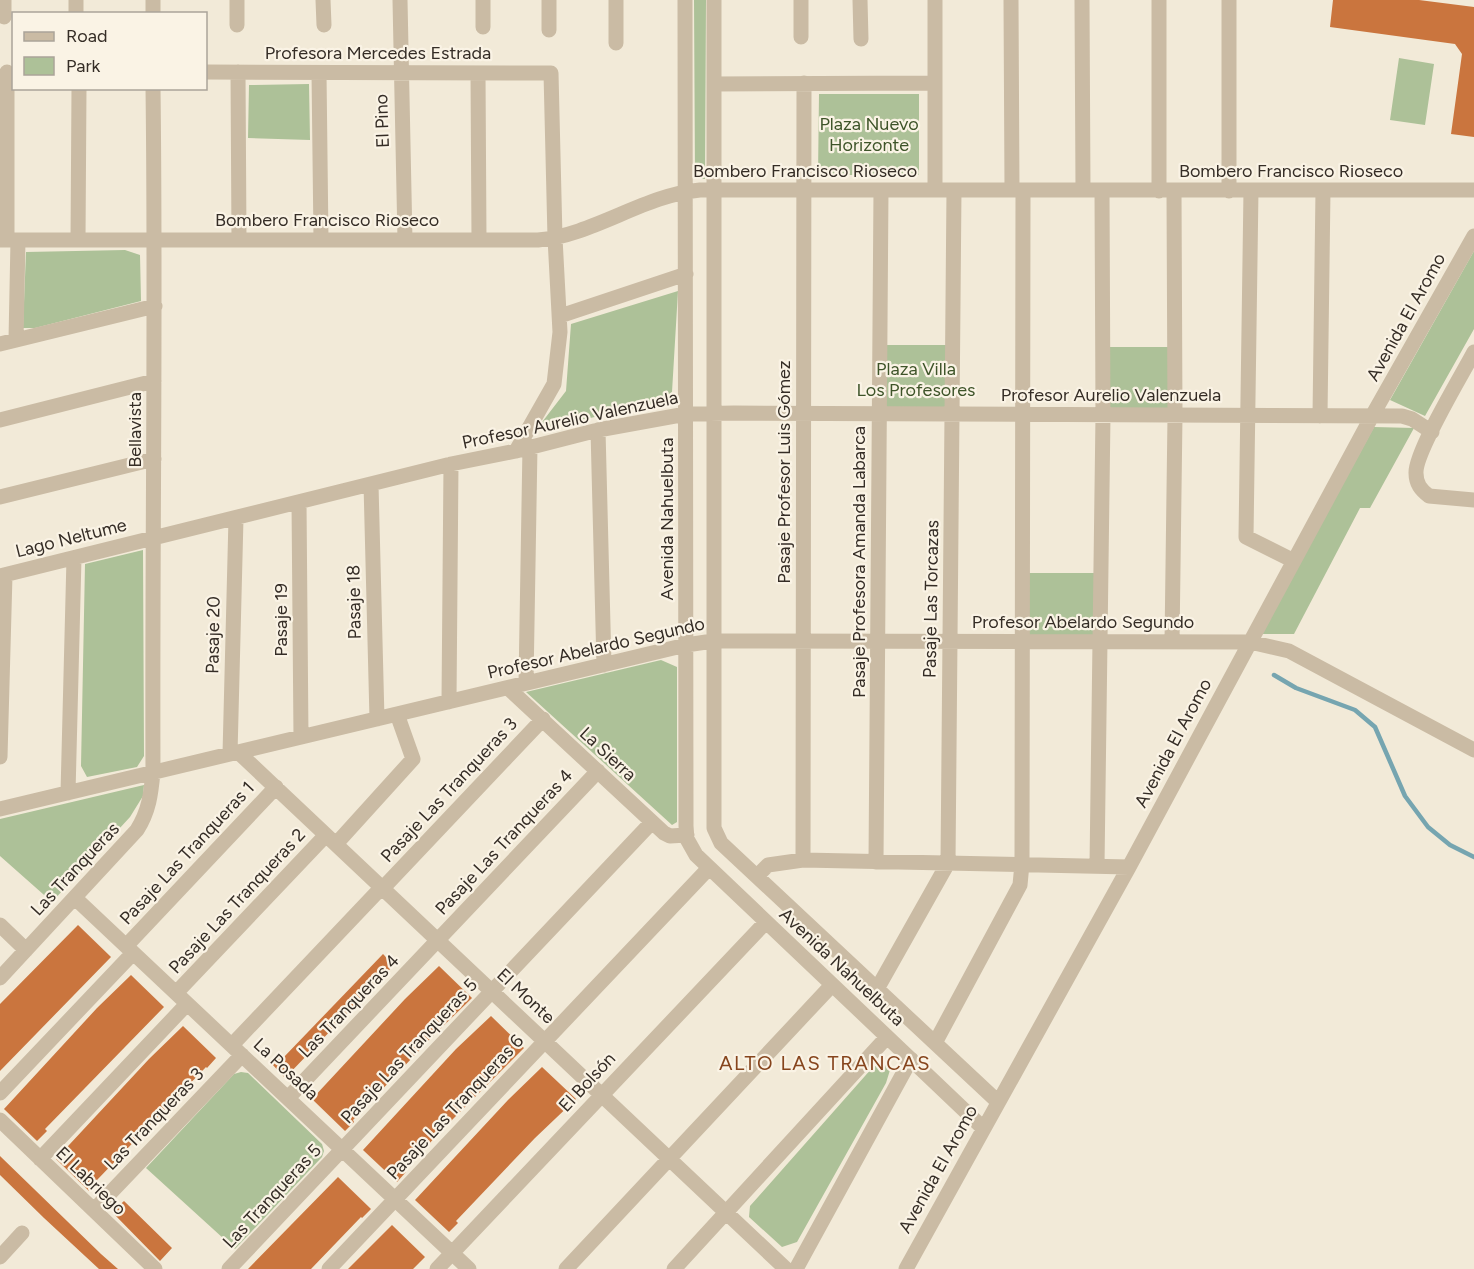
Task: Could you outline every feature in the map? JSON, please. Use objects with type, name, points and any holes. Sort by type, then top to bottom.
[{"type":"street","points":[[4,0],[4,17]]},
{"type":"street","points":[[237,0],[237,25]]},
{"type":"street","points":[[323,0],[324,25]]},
{"type":"street","name":"El Pino","points":[[400,0],[405,240]]},
{"type":"street","points":[[483,0],[483,27]]},
{"type":"street","points":[[549,0],[549,30]]},
{"type":"street","points":[[616,0],[616,43]]},
{"type":"street","name":"Avenida Nahuelbuta","points":[[685,0],[687,835],[696,855],[709,868],[983,1128]]},
{"type":"street","name":"Avenida Nahuelbuta","points":[[714,0],[714,828],[721,843],[997,1101]]},
{"type":"street","points":[[801,0],[801,37]]},
{"type":"street","points":[[860,0],[861,39]]},
{"type":"street","points":[[935,0],[935,190]]},
{"type":"street","points":[[935,1043],[1020,885],[1022,864],[1023,415],[1011,0]]},
{"type":"street","points":[[1082,0],[1083,190]]},
{"type":"street","points":[[1159,0],[1176,416],[1172,642]]},
{"type":"street","points":[[1229,0],[1229,191]]},
{"type":"street","points":[[7,72],[8,240],[16,340]]},
{"type":"street","name":"Profesora Mercedes Estrada","points":[[207,72],[551,73],[555,238]]},
{"type":"street","points":[[238,72],[239,240]]},
{"type":"street","points":[[319,72],[321,240]]},
{"type":"street","points":[[478,73],[479,240]]},
{"type":"street","points":[[714,84],[935,83]]},
{"type":"street","name":"Pasaje Profesor Luis Gómez","points":[[803,860],[804,84]]},
{"type":"street","points":[[78,90],[78,240]]},
{"type":"street","name":"Bellavista","points":[[153,90],[155,306],[152,539],[153,772]]},
{"type":"street","name":"Bombero Francisco Rioseco","points":[[8,240],[538,240],[555,238],[686,191],[714,190],[1474,190]]},
{"type":"street","name":"Pasaje Profesora Amanda Labarca","points":[[876,862],[881,190]]},
{"type":"street","name":"Pasaje Las Torcazas","points":[[877,989],[948,863],[954,190]]},
{"type":"street","points":[[1097,866],[1103,415],[1102,190]]},
{"type":"street","points":[[1251,190],[1246,537],[1294,561]]},
{"type":"street","points":[[1320,416],[1323,190]]},
{"type":"street","name":"Avenida El Aromo","points":[[906,1269],[997,1101],[1129,867],[1372,416],[1474,236]]},
{"type":"street","points":[[526,683],[523,449],[554,384],[560,316],[555,238]]},
{"type":"street","points":[[560,316],[686,274]]},
{"type":"street","points":[[0,344],[155,306]]},
{"type":"street","points":[[1474,352],[1419,456],[1415,476],[1417,484],[1429,496],[1474,500]]},
{"type":"street","points":[[0,420],[154,381]]},
{"type":"street","name":"Profesor Aurelio Valenzuela","points":[[152,539],[451,464],[598,430],[686,414],[1402,416],[1412,419],[1432,432]]},
{"type":"street","points":[[598,430],[604,665]]},
{"type":"street","points":[[0,496],[154,459]]},
{"type":"street","points":[[449,702],[451,464]]},
{"type":"street","name":"Pasaje 18","points":[[371,484],[376,719]]},
{"type":"street","name":"Pasaje 19","points":[[299,502],[301,737]]},
{"type":"street","name":"Pasaje 20","points":[[234,753],[236,518]]},
{"type":"street","name":"Lago Neltume","points":[[2,575],[152,539]]},
{"type":"street","points":[[68,793],[74,558]]},
{"type":"street","points":[[0,757],[2,575]]},
{"type":"street","name":"Profesor Abelardo Segundo","points":[[0,809],[686,645],[713,641],[1250,642],[1289,651],[1474,750]]},
{"type":"street","name":"La Sierra","points":[[508,687],[664,833],[670,836],[687,835]]},
{"type":"street","name":"Pasaje Las Tranqueras 2","points":[[40,1159],[182,998],[331,839],[413,759],[397,714]]},
{"type":"street","name":"Pasaje Las Tranqueras 3","points":[[237,1050],[382,888],[543,719]]},
{"type":"street","name":"El Monte","points":[[234,753],[276,787],[786,1269]]},
{"type":"street","name":"Pasaje Las Tranqueras 4","points":[[438,940],[598,771]]},
{"type":"street","name":"Las Tranqueras","points":[[0,978],[137,830],[150,802],[153,772]]},
{"type":"street","name":"Pasaje Las Tranqueras 1","points":[[0,1093],[276,787]]},
{"type":"street","name":"Pasaje Las Tranqueras 5","points":[[342,1149],[652,822]]},
{"type":"street","points":[[757,876],[768,865],[803,860],[1129,867]]},
{"type":"street","name":"Pasaje Las Tranqueras 6","points":[[329,1269],[709,868]]},
{"type":"street","name":"La Posada","points":[[75,898],[470,1269]]},
{"type":"street","name":"El Bolsón","points":[[437,1269],[766,922]]},
{"type":"street","points":[[0,925],[26,950]]},
{"type":"street","name":"Las Tranqueras 4","points":[[288,1098],[438,940]]},
{"type":"street","points":[[566,1269],[832,985]]},
{"type":"street","points":[[675,1269],[887,1037]]},
{"type":"street","name":"Las Tranqueras 3","points":[[94,1210],[237,1050]]},
{"type":"street","points":[[796,1269],[910,1059]]},
{"type":"street","name":"El Labriego","points":[[0,1120],[155,1269]]},
{"type":"street","name":"Las Tranqueras 5","points":[[229,1269],[342,1149]]},
{"type":"street","points":[[0,1257],[22,1233]]},
{"type":"green space","points":[[694,0],[706,0],[705,179],[695,179]]},
{"type":"green space","points":[[1399,58],[1434,64],[1425,125],[1390,120]]},
{"type":"green space","points":[[309,84],[310,140],[248,138],[249,85]]},
{"type":"green space","name":"Plaza Nuevo Horizonte","points":[[819,94],[919,94],[919,175],[818,175]]},
{"type":"green space","points":[[125,250],[140,255],[141,301],[35,328],[23,328],[26,252]]},
{"type":"green space","points":[[1474,251],[1474,329],[1425,416],[1390,400]]},
{"type":"green space","points":[[678,291],[672,392],[658,403],[536,430],[566,391],[571,324]]},
{"type":"green space","name":"Plaza Villa Los Profesores","points":[[880,345],[953,345],[952,414],[879,414]]},
{"type":"green space","points":[[1102,347],[1175,347],[1175,416],[1103,415]]},
{"type":"green space","points":[[1374,427],[1414,428],[1370,508],[1360,508],[1294,634],[1261,634]]},
{"type":"green space","points":[[143,550],[144,756],[137,767],[87,777],[81,766],[85,564]]},
{"type":"green space","points":[[1023,573],[1101,573],[1100,642],[1023,642]]},
{"type":"green space","points":[[661,660],[677,667],[677,822],[672,825],[526,692]]},
{"type":"green space","points":[[144,785],[143,796],[130,817],[52,902],[0,856],[0,819]]},
{"type":"green space","points":[[880,1059],[890,1070],[886,1083],[797,1242],[782,1247],[749,1217],[750,1206]]},
{"type":"green space","points":[[248,1073],[322,1144],[324,1151],[322,1157],[235,1249],[146,1168],[234,1074]]},
{"type":"building","points":[[1333,0],[1419,0],[1474,7],[1474,137],[1451,134],[1462,54],[1455,44],[1330,27]]},
{"type":"building","points":[[78,925],[111,957],[0,1071],[0,1004]]},
{"type":"building","points":[[383,954],[394,965],[285,1078],[272,1064],[281,1056],[283,1058]]},
{"type":"building","points":[[439,966],[472,998],[432,1037],[345,1131],[312,1099]]},
{"type":"building","points":[[131,975],[164,1007],[45,1129],[47,1131],[37,1141],[4,1109],[97,1008]]},
{"type":"building","points":[[491,1016],[524,1048],[404,1170],[406,1172],[397,1182],[363,1150],[456,1049]]},
{"type":"building","points":[[183,1026],[216,1058],[97,1180],[99,1182],[89,1191],[56,1159]]},
{"type":"building","points":[[542,1067],[576,1099],[535,1138],[456,1221],[458,1223],[449,1232],[415,1200]]},
{"type":"building","points":[[0,1156],[118,1269],[99,1269],[44,1218],[0,1175]]},
{"type":"building","points":[[338,1177],[371,1209],[311,1269],[248,1269]]},
{"type":"building","points":[[124,1201],[172,1248],[160,1261],[112,1212]]},
{"type":"building","points":[[392,1225],[425,1257],[413,1269],[348,1269]]},
{"type":"waterway","points":[[1274,675],[1296,688],[1355,710],[1375,727],[1405,796],[1428,827],[1450,845],[1474,857]]},
{"type":"district","name":"ALTO LAS TRANCAS","points":[[825,1063]]}]
